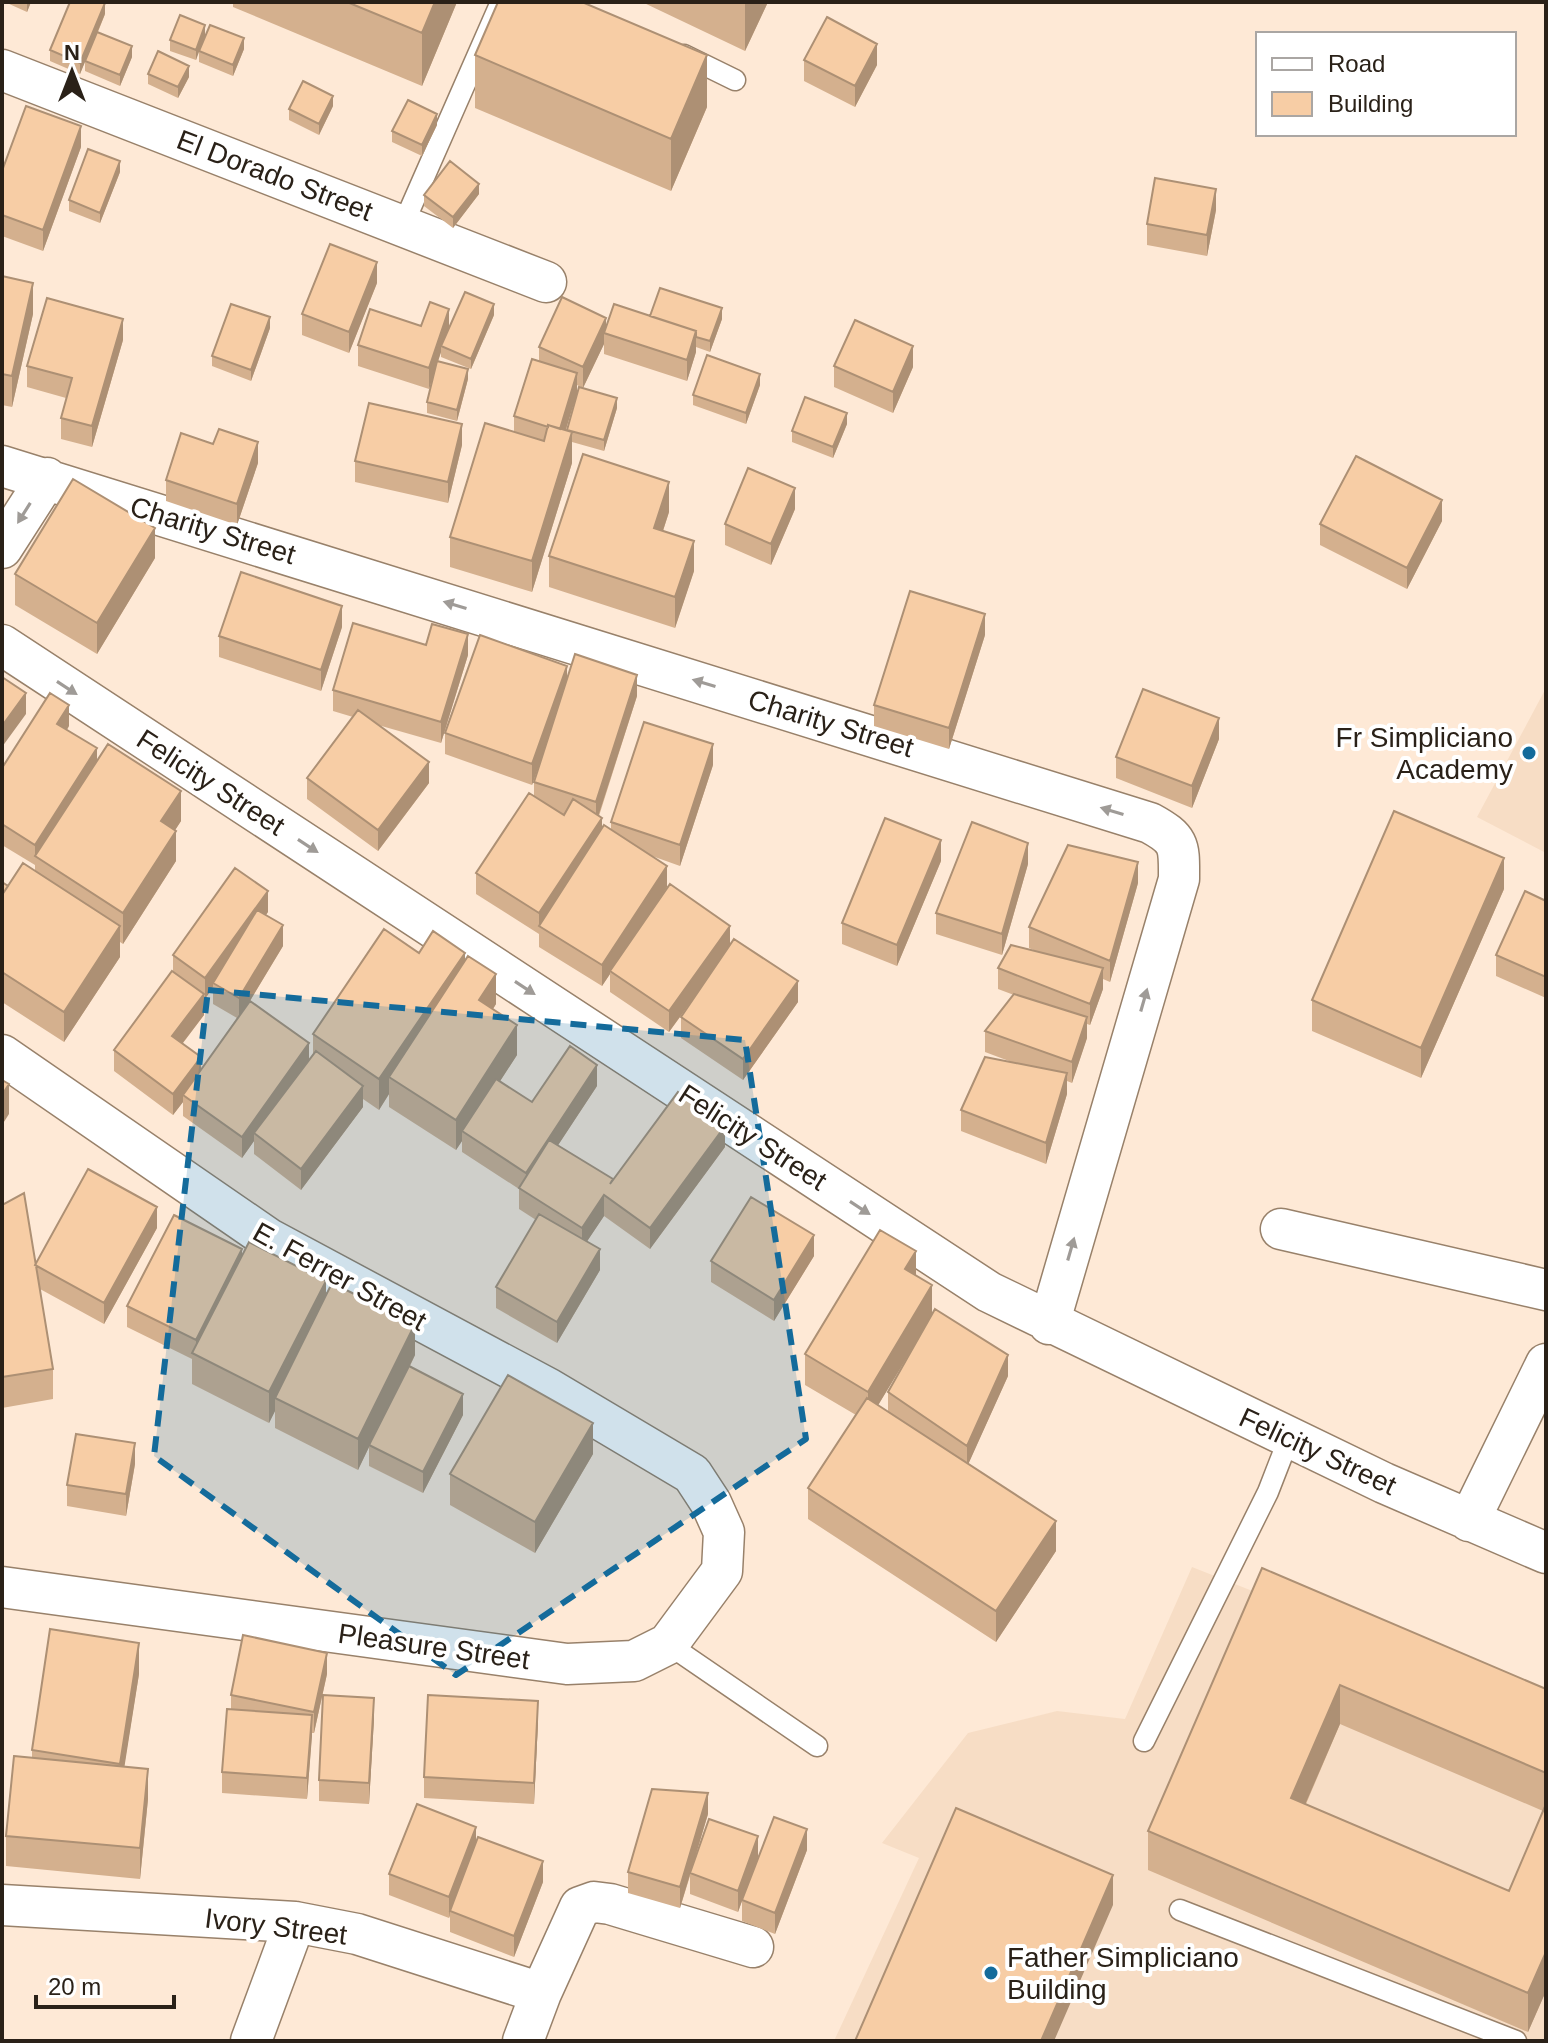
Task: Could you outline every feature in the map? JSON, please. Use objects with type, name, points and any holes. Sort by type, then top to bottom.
[{"type":"street","name":"El Dorado Street","points":[[2,70],[546,282]]},
{"type":"street","name":"Charity Street","points":[[2,466],[1150,823],[1169,834],[1179,847],[1179,879],[1049,1324]]},
{"type":"street","points":[[2,548],[47,478]]},
{"type":"street","name":"Felicity Street","points":[[2,645],[989,1292],[1049,1324],[1289,1438],[1546,1553]]},
{"type":"street","name":"E. Ferrer Street","points":[[2,1055],[269,1239],[549,1389],[692,1474]]},
{"type":"street","points":[[1281,1229],[1546,1290]]},
{"type":"street","points":[[1469,1521],[1546,1364]]},
{"type":"street","name":"Pleasure Street","points":[[2,1587],[567,1664],[634,1661],[668,1644],[722,1571],[724,1532],[711,1503],[692,1474]]},
{"type":"street","points":[[523,2041],[580,1907],[594,1902],[610,1904],[753,1947]]},
{"type":"street","name":"Ivory Street","points":[[2,1905],[295,1922],[357,1934],[541,1993]]},
{"type":"street","points":[[251,2041],[295,1922]]},
{"type":"lane","points":[[403,225],[501,2]]},
{"type":"lane","points":[[667,47],[735,80]]},
{"type":"lane","points":[[1144,1741],[1268,1492],[1289,1438]]},
{"type":"lane","points":[[668,1644],[817,1746]]},
{"type":"lane","points":[[1180,1910],[1516,2041]]},
{"type":"highlighted area","points":[[208,990],[745,1040],[806,1439],[456,1675],[154,1456]]},
{"type":"shaded area","name":"Fr Simpliciano Academy","points":[[1546,688],[1546,853],[1477,817]]},
{"type":"shaded area","points":[[1192,1567],[1546,1707],[1546,2041],[834,2041],[919,1858],[882,1843],[968,1733],[1057,1711],[1125,1719]]},
{"type":"building","points":[[70,2],[105,3],[80,63],[50,50]]},
{"type":"building","points":[[347,2],[435,2],[422,33]]},
{"type":"building","points":[[498,2],[582,2],[707,55],[671,139],[475,55]]},
{"type":"building","points":[[180,15],[205,25],[196,50],[170,40]]},
{"type":"building","points":[[827,17],[877,44],[855,86],[804,60]]},
{"type":"building","points":[[210,25],[244,38],[233,65],[199,51]]},
{"type":"building","points":[[97,32],[132,46],[120,75],[85,61]]},
{"type":"building","points":[[158,51],[189,66],[178,87],[148,74]]},
{"type":"building","points":[[303,81],[333,96],[319,124],[289,109]]},
{"type":"building","points":[[408,100],[437,114],[422,145],[392,131]]},
{"type":"building","points":[[26,106],[81,126],[43,230],[2,215],[2,171]]},
{"type":"building","points":[[88,149],[120,161],[100,213],[69,200]]},
{"type":"building","points":[[450,161],[479,184],[453,217],[424,195]]},
{"type":"building","points":[[1155,178],[1216,189],[1207,235],[1147,224]]},
{"type":"building","points":[[330,244],[377,262],[349,332],[302,314]]},
{"type":"building","points":[[2,276],[33,283],[12,376],[2,374]]},
{"type":"building","points":[[660,288],[722,308],[710,341],[696,337],[696,331],[650,316]]},
{"type":"building","points":[[465,292],[494,304],[471,359],[441,346]]},
{"type":"building","points":[[562,297],[606,318],[583,367],[539,347]]},
{"type":"building","points":[[47,298],[123,319],[92,426],[61,418],[72,378],[27,366]]},
{"type":"building","points":[[430,302],[449,309],[429,368],[358,345],[370,309],[421,326]]},
{"type":"building","points":[[231,304],[270,317],[251,370],[212,356]]},
{"type":"building","points":[[614,304],[696,331],[687,360],[604,333]]},
{"type":"building","points":[[855,320],[913,346],[893,392],[834,366]]},
{"type":"building","points":[[707,355],[760,374],[746,413],[693,395]]},
{"type":"building","points":[[532,359],[577,373],[560,429],[514,416]]},
{"type":"building","points":[[437,361],[468,369],[457,410],[427,402]]},
{"type":"building","points":[[579,387],[617,398],[604,440],[567,430]]},
{"type":"building","points":[[805,397],[847,413],[833,447],[792,431]]},
{"type":"building","points":[[369,403],[462,424],[448,482],[355,461]]},
{"type":"building","points":[[485,423],[544,441],[548,425],[572,432],[532,561],[450,537]]},
{"type":"building","points":[[219,429],[258,442],[237,504],[166,480],[181,433],[213,444]]},
{"type":"building","points":[[583,454],[669,482],[654,528],[694,541],[675,597],[549,556]]},
{"type":"building","points":[[1356,456],[1442,500],[1407,568],[1320,524]]},
{"type":"building","points":[[748,468],[795,488],[771,544],[725,524]]},
{"type":"building","points":[[73,479],[155,528],[97,623],[15,574]]},
{"type":"building","points":[[241,572],[342,606],[321,670],[219,636]]},
{"type":"building","points":[[910,591],[985,614],[949,728],[874,705]]},
{"type":"building","points":[[353,623],[426,645],[432,624],[468,634],[441,722],[333,690]]},
{"type":"building","points":[[480,635],[567,666],[532,764],[445,733]]},
{"type":"building","points":[[575,654],[637,675],[596,802],[534,782]]},
{"type":"building","points":[[2,677],[26,693],[2,726]]},
{"type":"building","points":[[1143,689],[1219,718],[1192,786],[1116,757]]},
{"type":"building","points":[[50,693],[69,705],[57,724],[97,748],[35,845],[2,824],[2,768]]},
{"type":"building","points":[[358,710],[429,762],[378,830],[307,778]]},
{"type":"building","points":[[644,722],[713,744],[680,845],[611,822]]},
{"type":"building","points":[[108,744],[181,791],[161,821],[176,831],[123,913],[35,856]]},
{"type":"building","points":[[529,793],[564,815],[573,799],[602,818],[539,913],[476,873]]},
{"type":"building","points":[[1394,811],[1504,858],[1421,1048],[1312,1000]]},
{"type":"building","points":[[885,818],[941,840],[897,945],[842,923]]},
{"type":"building","points":[[972,822],[1028,843],[1002,934],[936,913]]},
{"type":"building","points":[[604,825],[667,866],[602,965],[539,926]]},
{"type":"building","points":[[1068,845],[1138,862],[1110,961],[1029,927]]},
{"type":"building","points":[[23,863],[120,926],[64,1012],[2,972],[2,895]]},
{"type":"building","points":[[235,868],[268,891],[205,978],[173,955]]},
{"type":"building","points":[[670,884],[730,926],[669,1011],[610,971]]},
{"type":"building","points":[[1525,891],[1546,901],[1546,977],[1496,955]]},
{"type":"building","points":[[257,910],[283,925],[239,998],[213,983]]},
{"type":"building","points":[[384,929],[419,953],[433,931],[465,953],[379,1079],[313,1034]]},
{"type":"building","points":[[734,939],[798,981],[743,1059],[681,1017]]},
{"type":"building","points":[[1011,945],[1103,968],[1090,1004],[998,968]]},
{"type":"building","points":[[468,956],[496,974],[479,1000],[517,1025],[456,1120],[389,1077]]},
{"type":"building","points":[[172,971],[204,994],[172,1036],[201,1057],[173,1094],[114,1050]]},
{"type":"building","points":[[1014,994],[1087,1017],[1072,1062],[985,1031]]},
{"type":"building","points":[[250,1001],[309,1043],[242,1137],[183,1095]]},
{"type":"building","points":[[570,1046],[597,1065],[526,1173],[462,1131],[496,1079],[532,1102]]},
{"type":"building","points":[[316,1051],[363,1086],[301,1169],[254,1133]]},
{"type":"building","points":[[985,1057],[1067,1073],[1046,1143],[961,1110]]},
{"type":"building","points":[[2,1080],[9,1084],[2,1095]]},
{"type":"building","points":[[678,1092],[725,1126],[650,1228],[604,1195],[582,1228],[519,1188],[549,1140],[613,1179],[610,1184]]},
{"type":"building","points":[[88,1169],[157,1207],[104,1303],[35,1265]]},
{"type":"building","points":[[24,1193],[53,1369],[2,1377],[2,1205]]},
{"type":"building","points":[[751,1197],[814,1235],[774,1300],[711,1261]]},
{"type":"building","points":[[539,1214],[600,1249],[557,1322],[496,1287]]},
{"type":"building","points":[[174,1215],[242,1249],[196,1340],[127,1306]]},
{"type":"building","points":[[880,1230],[916,1251],[905,1269],[932,1285],[868,1392],[805,1354]]},
{"type":"building","points":[[249,1242],[326,1281],[269,1392],[192,1353]]},
{"type":"building","points":[[332,1283],[415,1324],[358,1439],[275,1398]]},
{"type":"building","points":[[935,1309],[1008,1355],[967,1446],[888,1392]]},
{"type":"building","points":[[409,1366],[463,1394],[423,1472],[369,1445]]},
{"type":"building","points":[[508,1375],[593,1423],[535,1522],[450,1474]]},
{"type":"building","points":[[867,1398],[1056,1521],[996,1611],[808,1488]]},
{"type":"building","points":[[76,1434],[135,1443],[126,1494],[67,1485]]},
{"type":"building","points":[[1262,1568],[1546,1689],[1546,1773],[1340,1685],[1291,1798],[1509,1891],[1546,1804],[1546,1952],[1528,1993],[1148,1831]]},
{"type":"building","points":[[50,1629],[139,1643],[120,1764],[32,1750]]},
{"type":"building","points":[[243,1635],[327,1653],[314,1712],[231,1695]]},
{"type":"building","points":[[323,1695],[374,1698],[369,1783],[319,1780]]},
{"type":"building","points":[[428,1695],[538,1701],[534,1783],[424,1777]]},
{"type":"building","points":[[227,1709],[312,1715],[307,1778],[222,1772]]},
{"type":"building","points":[[14,1756],[148,1769],[140,1848],[6,1836]]},
{"type":"building","points":[[652,1789],[708,1793],[680,1887],[628,1872]]},
{"type":"building","points":[[417,1804],[476,1827],[449,1897],[389,1874]]},
{"type":"building","name":"Father Simpliciano Building","points":[[956,1808],[1113,1875],[1041,2041],[855,2041]]},
{"type":"building","points":[[774,1817],[807,1829],[775,1913],[742,1900]]},
{"type":"building","points":[[709,1819],[758,1836],[738,1891],[690,1873]]},
{"type":"building","points":[[478,1837],[543,1861],[514,1936],[450,1911]]},
{"type":"place","name":"Fr Simpliciano Academy","points":[[1529,753]]},
{"type":"place","name":"Father Simpliciano Building","points":[[991,1973]]}]
